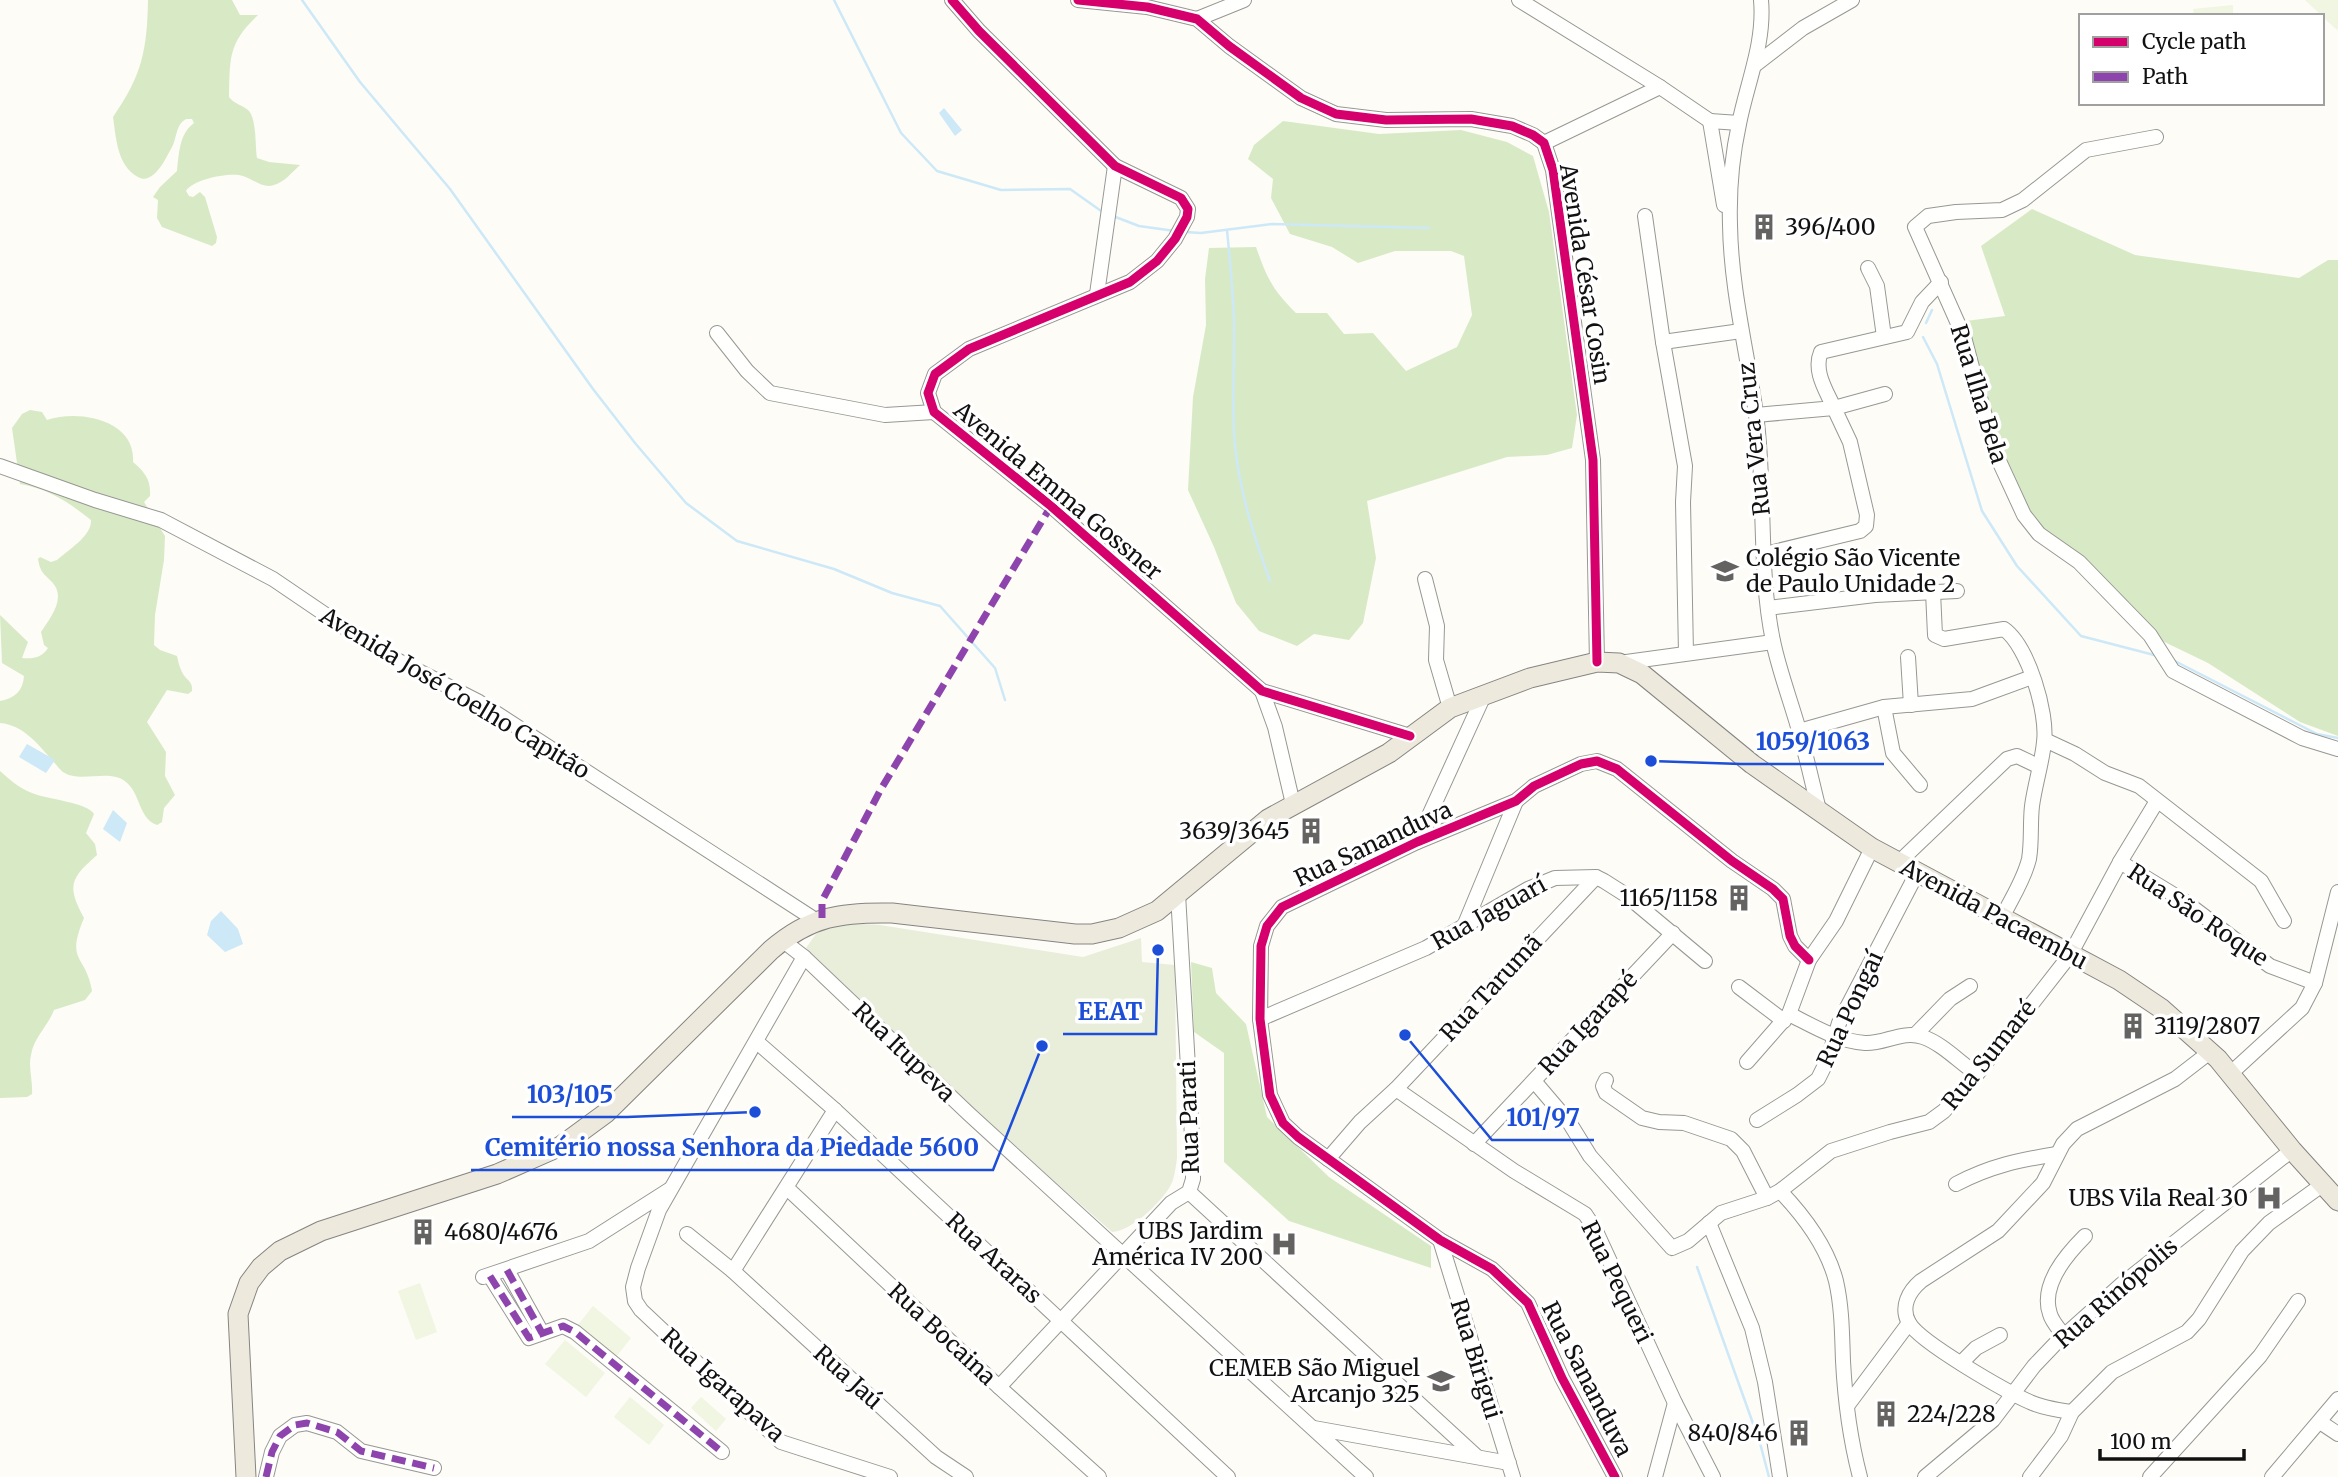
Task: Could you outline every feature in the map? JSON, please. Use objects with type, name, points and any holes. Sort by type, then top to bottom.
[{"type":"main road","points":[[246,1477],[237,1314],[249,1283],[261,1267],[280,1251],[321,1231],[497,1174],[561,1146],[606,1113],[782,940],[817,920],[842,914],[892,913],[1092,934],[1119,928],[1157,911],[1268,819],[1389,752],[1450,708],[1530,678],[1597,662],[1619,663]]},
{"type":"main road","name":"Avenida Pacaembu","points":[[1619,663],[1642,674],[1752,764],[1872,848],[2119,980],[2162,1009],[2210,1052],[2338,1201]]},
{"type":"street","name":"Avenida Emma Gossner","points":[[952,0],[979,31],[1115,166],[1181,198],[1188,209],[1187,217],[1175,239],[1157,261],[1130,282],[969,349],[935,374],[928,393],[934,412],[1051,506],[1262,691],[1410,736]]},
{"type":"street","name":"Avenida César Cosin","points":[[1078,0],[1147,7],[1197,19],[1228,47],[1301,98],[1336,114],[1386,120],[1493,121],[1512,126],[1544,143],[1553,170],[1590,438],[1597,662]]},
{"type":"street","points":[[1197,19],[1244,0]]},
{"type":"street","points":[[1518,0],[1660,87],[1710,121],[1739,123]]},
{"type":"street","name":"Rua Vera Cruz","points":[[1761,0],[1762,13],[1755,65],[1736,141],[1730,226],[1741,331],[1756,415],[1768,608],[1773,642],[1800,731],[1819,810]]},
{"type":"street","points":[[1755,65],[1803,28],[1852,0]]},
{"type":"street","points":[[1544,143],[1660,87]]},
{"type":"street","points":[[1710,121],[1730,226]]},
{"type":"street","name":"Rua Ilha Bela","points":[[2156,137],[2086,150],[2023,200],[2002,210],[1928,216],[1915,227],[1964,337],[1994,450],[2024,515],[2039,534],[2079,562],[2150,635],[2174,671],[2302,738],[2338,749]]},
{"type":"street","points":[[1713,143],[1728,145],[1736,141]]},
{"type":"street","points":[[1097,294],[1115,166]]},
{"type":"street","points":[[1645,216],[1663,342],[1685,466],[1683,502],[1686,653]]},
{"type":"street","points":[[1868,268],[1877,286],[1884,337]]},
{"type":"street","points":[[1765,554],[1860,531],[1866,526],[1867,515],[1850,442],[1819,374],[1817,362],[1821,352],[1907,332],[1922,302],[1941,282]]},
{"type":"street","points":[[1663,342],[1741,331]]},
{"type":"street","points":[[716,333],[747,371],[770,393],[886,415],[934,412]]},
{"type":"street","points":[[1756,415],[1834,408],[1885,394]]},
{"type":"street","name":"Avenida José Coelho Capitão","points":[[0,466],[161,520],[273,579],[379,651],[479,702],[817,920]]},
{"type":"street","points":[[1426,579],[1437,626],[1436,660],[1450,708]]},
{"type":"street","points":[[1768,608],[1875,595],[1957,591]]},
{"type":"street","points":[[1933,592],[1935,635],[1944,639],[2004,629],[2014,636],[2020,646],[2039,697],[2045,740],[2032,805],[2029,857],[2025,872],[2002,918]]},
{"type":"street","points":[[1619,663],[1773,642]]},
{"type":"street","points":[[1908,657],[1911,705]]},
{"type":"street","points":[[1800,731],[1884,707],[1972,699],[2032,677]]},
{"type":"street","name":"Avenida Emma Gossner","points":[[1262,691],[1275,727],[1293,804]]},
{"type":"street","points":[[1417,842],[1485,693]]},
{"type":"street","points":[[1884,707],[1893,753],[1920,785]]},
{"type":"street","points":[[2045,740],[2075,754],[2105,773],[2139,786],[2261,881],[2284,921]]},
{"type":"street","points":[[1898,863],[2007,759],[2017,756],[2038,766]]},
{"type":"street","name":"Rua Sananduva","points":[[1615,1477],[1562,1377],[1528,1303],[1492,1269],[1440,1240],[1283,1123],[1270,1095],[1260,1019],[1261,946],[1267,926],[1282,907],[1417,842],[1516,802],[1534,786],[1581,764],[1597,761],[1617,769],[1783,899],[1790,936],[1795,946],[1809,960]]},
{"type":"street","name":"Rua Sumaré","points":[[1534,1081],[1569,1122],[1590,1156],[1672,1248],[1688,1241],[1721,1213],[1774,1194],[1831,1151],[1930,1122],[1944,1111],[1977,1074],[2070,955],[2120,862],[2157,801]]},
{"type":"street","points":[[1465,924],[1516,802]]},
{"type":"street","points":[[1747,1062],[1786,1017],[1809,960],[1836,920],[1872,848]]},
{"type":"street","name":"Rua São Roque","points":[[2120,862],[2176,896],[2270,965],[2315,983]]},
{"type":"street","name":"Rua Pongaí","points":[[1757,1120],[1818,1079],[1828,1059],[1834,1037],[1917,873]]},
{"type":"street","name":"Rua Jaguarí","points":[[1260,1019],[1426,948],[1528,889],[1555,877],[1596,877]]},
{"type":"street","points":[[1596,877],[1626,895],[1705,961]]},
{"type":"street","name":"Rua Tarumã","points":[[1328,1159],[1360,1122],[1396,1089],[1596,877]]},
{"type":"street","points":[[2230,1074],[2302,1008],[2315,983],[2338,892]]},
{"type":"street","name":"Rua Parati","points":[[999,1387],[1171,1203],[1189,1192],[1193,1179],[1193,1154],[1178,894]]},
{"type":"street","name":"Rua Igarapé","points":[[1474,1144],[1673,933]]},
{"type":"street","name":"Rua Itupeva","points":[[782,940],[804,957],[969,1114],[1366,1477]]},
{"type":"street","points":[[722,1452],[575,1332],[563,1326],[529,1338],[485,1277],[589,1241],[670,1189],[804,957]]},
{"type":"street","points":[[1915,1035],[1950,999],[1970,986]]},
{"type":"street","points":[[1739,987],[1786,1017],[1834,1037],[1865,1043],[1915,1035],[1931,1041],[1977,1074]]},
{"type":"street","name":"Rua Araras","points":[[757,1042],[835,1110],[1228,1477]]},
{"type":"street","points":[[2072,1412],[2045,1408],[1961,1363],[1909,1323],[1906,1301],[1913,1288],[1931,1274],[1998,1231],[2043,1183],[2057,1154],[2077,1129],[2175,1079],[2210,1052]]},
{"type":"street","points":[[1606,1080],[1603,1086],[1606,1093],[1642,1118],[1684,1123],[1731,1139],[1774,1194],[1810,1226],[1825,1251],[1835,1280],[1842,1325],[1849,1436],[1860,1477]]},
{"type":"street","name":"Rua Pequeri","points":[[1396,1089],[1514,1171],[1584,1214],[1607,1254],[1675,1403],[1713,1477]]},
{"type":"street","points":[[733,1271],[835,1110]]},
{"type":"street","name":"Rua Rinópolis","points":[[1925,1477],[1993,1420],[2034,1366],[2055,1344],[2065,1338],[2123,1284],[2292,1150]]},
{"type":"street","points":[[1956,1184],[1983,1170],[2011,1161],[2057,1154]]},
{"type":"street","points":[[2030,1477],[2062,1436],[2072,1412],[2112,1372],[2187,1332],[2199,1320],[2242,1251],[2269,1223],[2322,1185]]},
{"type":"street","name":"Rua Bocaina","points":[[787,1188],[1099,1477]]},
{"type":"street","name":"Rua Igarapava","points":[[670,1189],[659,1210],[638,1268],[634,1287],[635,1300],[641,1310],[781,1442],[890,1477]]},
{"type":"street","points":[[1189,1192],[1476,1456]]},
{"type":"street","points":[[1709,1223],[1752,1328],[1765,1382],[1780,1477]]},
{"type":"street","name":"Rua Jaú","points":[[687,1234],[733,1271],[936,1457],[966,1477]]},
{"type":"street","points":[[2065,1338],[2050,1317],[2047,1304],[2050,1286],[2062,1263],[2085,1236]]},
{"type":"street","name":"Rua Birigui","points":[[1440,1240],[1511,1470]]},
{"type":"street","points":[[507,1270],[542,1333]]},
{"type":"street","points":[[2150,1477],[2260,1356],[2298,1301]]},
{"type":"street","points":[[1847,1406],[1909,1323]]},
{"type":"street","points":[[1961,1363],[1976,1349],[2000,1335]]},
{"type":"street","points":[[2272,1477],[2338,1399]]},
{"type":"street","points":[[1656,1477],[1675,1403]]},
{"type":"street","points":[[2320,1422],[2338,1434]]},
{"type":"street","points":[[267,1477],[272,1451],[281,1436],[295,1425],[307,1423],[337,1432],[361,1451],[434,1468]]},
{"type":"street","points":[[1314,1428],[1476,1456],[1511,1470]]},
{"type":"green space","points":[[148,0],[232,0],[240,15],[258,15],[236,43],[231,61],[229,97],[251,114],[257,158],[300,165],[282,182],[270,186],[243,176],[230,175],[204,180],[190,187],[186,191],[189,196],[193,197],[200,192],[205,197],[217,237],[212,246],[162,227],[157,218],[158,200],[153,197],[177,171],[181,145],[185,133],[194,123],[192,119],[186,119],[180,125],[166,158],[159,169],[146,179],[131,172],[119,150],[113,117],[131,88],[141,62]]},
{"type":"green space","points":[[2305,0],[2338,0],[2338,29],[2324,18],[2324,14],[2320,14]]},
{"type":"green space","points":[[2233,5],[2233,14],[2194,14],[2193,9]]},
{"type":"green space","points":[[1283,121],[1379,134],[1461,130],[1507,142],[1533,156],[1549,212],[1577,415],[1572,448],[1547,455],[1507,457],[1367,501],[1376,558],[1363,623],[1349,640],[1314,634],[1297,646],[1259,631],[1236,603],[1188,490],[1193,397],[1206,325],[1205,279],[1209,248],[1256,247],[1271,283],[1296,313],[1327,313],[1344,334],[1373,333],[1406,371],[1457,347],[1472,315],[1464,256],[1451,251],[1395,251],[1358,263],[1332,247],[1290,234],[1271,198],[1273,179],[1248,159],[1254,145]]},
{"type":"green space","points":[[2032,209],[2135,255],[2299,278],[2328,260],[2338,260],[2338,736],[2300,722],[2208,663],[2150,635],[2024,515],[1994,450],[1958,322],[2005,316],[1981,246]]},
{"type":"green space","points":[[30,410],[42,412],[47,420],[89,417],[116,427],[131,448],[133,462],[148,481],[150,496],[144,502],[165,536],[154,645],[177,656],[192,691],[188,694],[167,690],[147,722],[166,752],[165,776],[175,795],[164,808],[162,822],[157,825],[146,817],[126,782],[112,776],[78,777],[63,772],[29,736],[16,727],[0,723],[0,701],[17,693],[24,676],[2,663],[0,615],[28,642],[22,658],[36,657],[46,651],[48,648],[44,645],[41,632],[56,608],[58,595],[52,582],[41,570],[38,559],[40,557],[51,562],[57,560],[84,537],[91,520],[58,497],[20,484],[12,428],[22,414]]},
{"type":"green space","points":[[0,771],[27,791],[84,807],[94,814],[86,833],[95,844],[97,855],[81,870],[73,890],[84,918],[76,943],[77,951],[92,991],[85,1000],[54,1010],[33,1049],[30,1060],[32,1094],[27,1097],[0,1098]]},
{"type":"green space","points":[[848,923],[880,925],[1083,957],[1141,938],[1142,962],[1175,965],[1177,1158],[1173,1180],[1164,1196],[1138,1220],[1120,1231],[1112,1232],[994,1128],[806,948],[820,928]]},
{"type":"green space","points":[[1191,962],[1212,968],[1216,993],[1246,1024],[1267,1117],[1329,1177],[1431,1246],[1431,1268],[1289,1221],[1224,1162],[1224,1053],[1194,1032]]},
{"type":"green space","points":[[420,1283],[437,1332],[416,1340],[398,1291]]},
{"type":"green space","points":[[593,1306],[631,1338],[616,1357],[578,1325]]},
{"type":"green space","points":[[565,1340],[605,1373],[586,1397],[545,1364]]},
{"type":"green space","points":[[630,1397],[664,1425],[649,1445],[614,1417]]},
{"type":"green space","points":[[701,1397],[726,1419],[716,1431],[691,1408]]},
{"type":"water","points":[[944,108],[962,130],[955,136],[939,113]]},
{"type":"water","points":[[27,744],[55,760],[46,773],[19,757]]},
{"type":"water","points":[[113,810],[127,823],[120,842],[103,829]]},
{"type":"water","points":[[221,911],[238,929],[243,944],[225,952],[207,935],[211,921]]},
{"type":"waterway","points":[[302,0],[360,82],[450,189],[593,389],[686,503],[737,541],[834,569],[892,593],[940,606],[995,668],[1005,700]]},
{"type":"waterway","points":[[834,0],[901,133],[937,171],[1001,190],[1070,189],[1104,213]]},
{"type":"waterway","points":[[1113,216],[1139,226],[1175,231]]},
{"type":"waterway","points":[[1185,232],[1201,233],[1272,224],[1429,228]]},
{"type":"waterway","points":[[1227,230],[1234,321],[1235,446],[1248,515],[1270,581]]},
{"type":"waterway","points":[[1926,323],[1932,310]]},
{"type":"waterway","points":[[1923,337],[1937,364],[1982,511],[2017,566],[2081,636],[2158,656]]},
{"type":"waterway","points":[[2171,659],[2317,734],[2338,738]]},
{"type":"waterway","points":[[1697,1267],[1760,1443],[1769,1477]]},
{"type":"marked path","points":[[822,918],[822,901],[881,789],[1051,506]]},
{"type":"marked path","points":[[507,1270],[542,1333]]},
{"type":"marked path","points":[[490,1276],[529,1338],[563,1326],[575,1332],[722,1452]]},
{"type":"marked path","points":[[266,1477],[272,1452],[280,1436],[295,1425],[307,1423],[337,1432],[361,1451],[434,1468]]},
{"type":"cycle path","points":[[952,0],[979,31],[1115,166],[1181,198],[1188,209],[1187,217],[1175,239],[1157,261],[1130,282],[969,349],[935,374],[928,393],[934,412],[1051,506],[1262,691],[1410,736]]},
{"type":"cycle path","points":[[1078,0],[1147,7],[1197,19],[1229,46],[1301,98],[1336,114],[1386,120],[1471,119],[1512,126],[1544,143],[1553,170],[1593,460],[1597,662]]},
{"type":"cycle path","points":[[1615,1477],[1562,1378],[1528,1303],[1492,1269],[1440,1240],[1298,1137],[1283,1123],[1270,1095],[1260,1019],[1261,946],[1267,926],[1282,907],[1417,842],[1516,801],[1534,786],[1581,764],[1597,761],[1617,769],[1732,861],[1773,889],[1783,899],[1790,936],[1795,946],[1809,960]]},
{"type":"place","name":"396/400","points":[[1764,227]]},
{"type":"place","name":"Colégio São Vicente de Paulo Unidade 2","points":[[1725,571]]},
{"type":"place","name":"1059/1063","points":[[1651,761]]},
{"type":"place","name":"3639/3645","points":[[1311,831]]},
{"type":"place","name":"1165/1158","points":[[1739,898]]},
{"type":"place","name":"EEAT","points":[[1158,950]]},
{"type":"place","name":"3119/2807","points":[[2133,1026]]},
{"type":"place","name":"101/97","points":[[1405,1035]]},
{"type":"place","name":"Cemitério nossa Senhora da Piedade 5600","points":[[1042,1046]]},
{"type":"place","name":"103/105","points":[[755,1112]]},
{"type":"place","name":"UBS Vila Real 30","points":[[2269,1198]]},
{"type":"place","name":"4680/4676","points":[[423,1232]]},
{"type":"place","name":"UBS Jardim América IV 200","points":[[1284,1244]]},
{"type":"place","name":"CEMEB São Miguel Arcanjo 325","points":[[1441,1381]]},
{"type":"place","name":"224/228","points":[[1886,1414]]},
{"type":"place","name":"840/846","points":[[1799,1433]]}]
